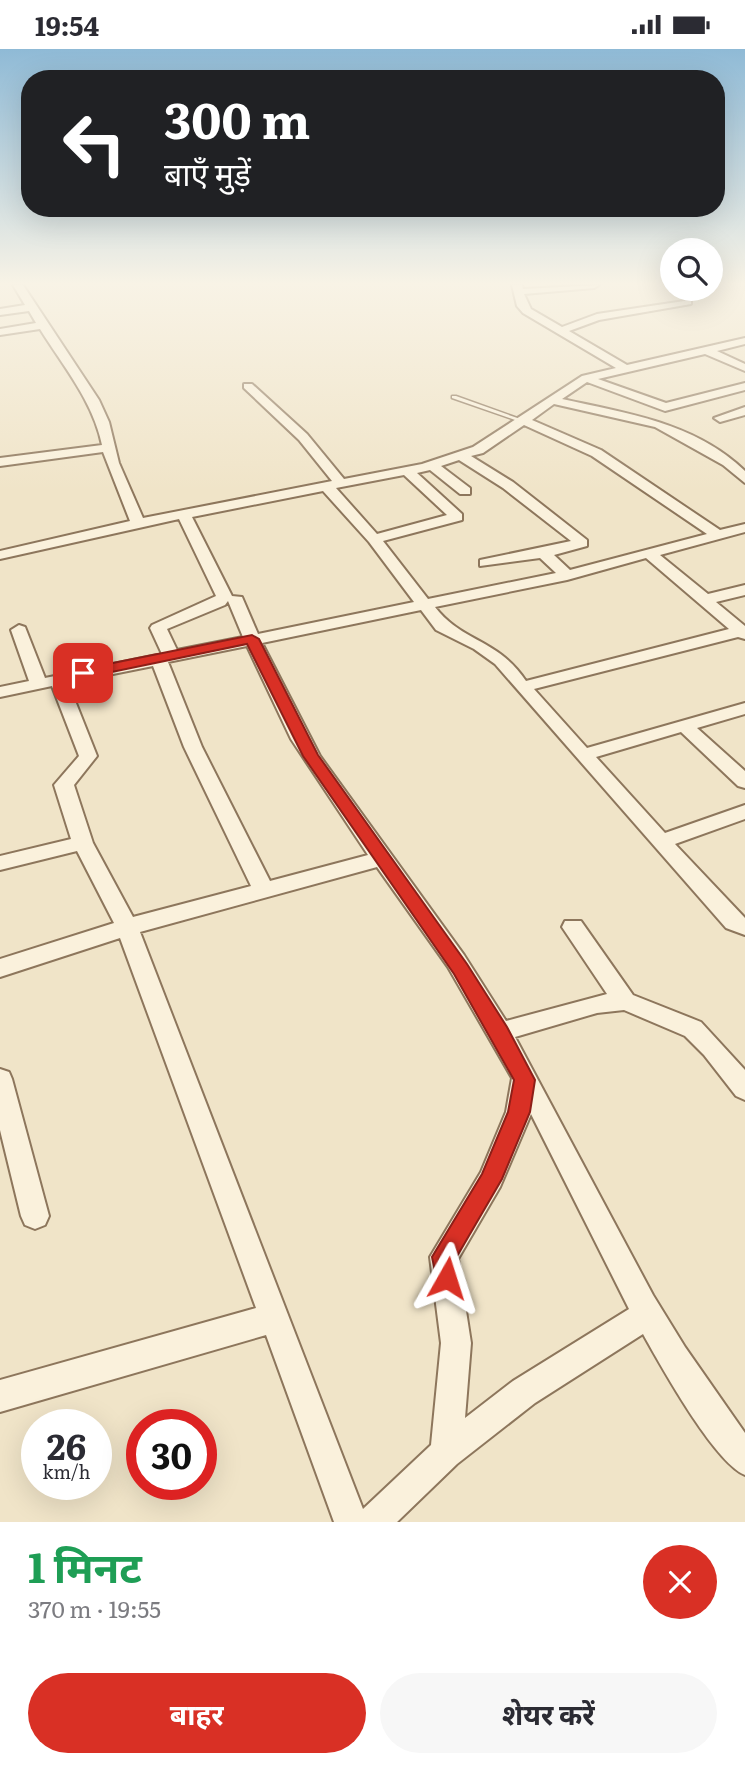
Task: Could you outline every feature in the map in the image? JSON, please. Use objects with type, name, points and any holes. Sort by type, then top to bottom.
[{"type":"street","points":[[62,354],[93,400],[121,489],[138,523]]},
{"type":"street","points":[[600,354],[623,367]]},
{"type":"street","points":[[0,555],[138,523],[432,465],[478,450],[586,378],[683,354]]},
{"type":"street","points":[[714,354],[745,368]]},
{"type":"street","points":[[586,378],[664,407],[745,386]]},
{"type":"street","points":[[248,386],[303,437],[340,482]]},
{"type":"street","points":[[550,400],[659,424],[728,461],[745,479]]},
{"type":"street","points":[[720,418],[745,411]]},
{"type":"street","points":[[520,420],[549,428],[600,457],[718,535]]},
{"type":"street","points":[[0,462],[108,448]]},
{"type":"street","points":[[461,456],[508,485],[582,543],[485,563]]},
{"type":"street","points":[[432,465],[465,491]]},
{"type":"street","points":[[374,539],[457,517],[406,470]]},
{"type":"street","points":[[325,485],[374,539],[424,603],[455,637],[491,652],[507,664],[522,687],[660,842],[734,922],[745,926]]},
{"type":"street","points":[[184,514],[224,596],[219,602],[166,622],[158,628],[193,747],[264,890]]},
{"type":"street","points":[[0,692],[567,575],[745,528]]},
{"type":"street","points":[[649,552],[743,633]]},
{"type":"street","points":[[543,553],[567,575]]},
{"type":"street","points":[[704,600],[745,590]]},
{"type":"street","points":[[236,600],[252,639],[310,756],[461,969],[500,1032],[646,1315],[745,1458]]},
{"type":"street","points":[[19,630],[88,757],[84,767],[69,776],[64,785],[83,843],[127,927],[351,1522]]},
{"type":"street","points":[[522,687],[743,633]]},
{"type":"street","points":[[584,755],[745,708]]},
{"type":"street","points":[[686,727],[745,782]]},
{"type":"street","points":[[660,842],[745,812]]},
{"type":"street","points":[[0,863],[83,843]]},
{"type":"street","points":[[0,968],[127,927],[382,858]]},
{"type":"street","points":[[573,927],[625,1001]]},
{"type":"street","points":[[500,1032],[597,1005],[625,1001],[693,1029],[713,1048],[745,1089]]},
{"type":"street","points":[[0,1079],[35,1216]]},
{"type":"street","points":[[446,1453],[456,1343],[444,1257],[491,1179],[519,1112],[524,1080]]},
{"type":"street","points":[[373,1522],[446,1453],[524,1392],[646,1315]]},
{"type":"street","points":[[0,1396],[273,1318]]},
{"type":"lane","points":[[454,397],[520,420]]},
{"type":"route","points":[[83,673],[252,639],[310,756],[461,969],[500,1032],[524,1080],[519,1112],[491,1179],[444,1257],[447,1278]]}]
